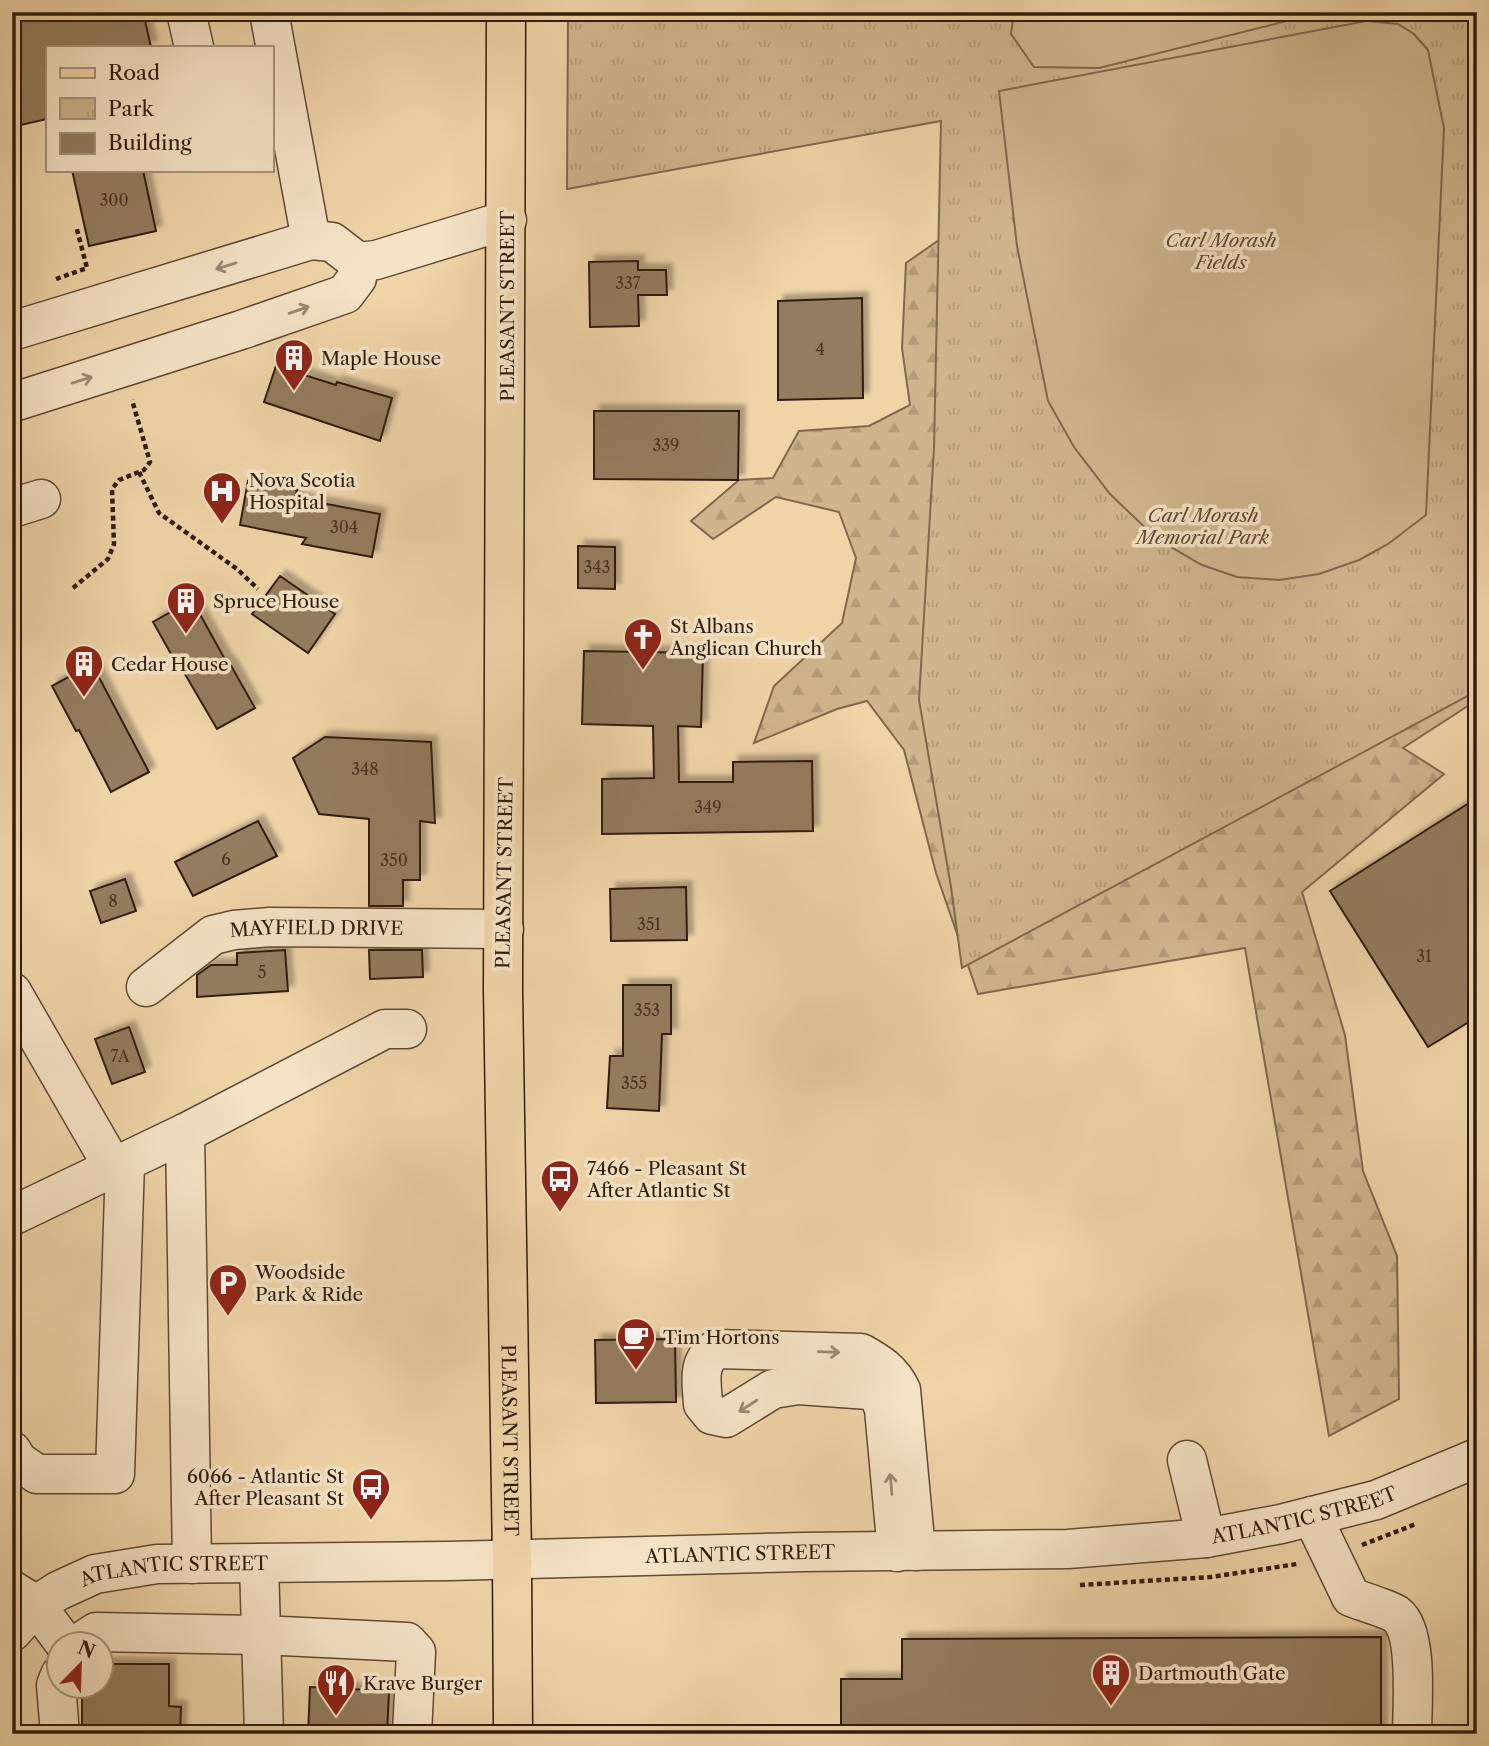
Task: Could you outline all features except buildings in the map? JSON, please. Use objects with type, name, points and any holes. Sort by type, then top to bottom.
[{"type":"main road","name":"PLEASANT STREET","points":[[506,12],[503,989],[513,1734]]},
{"type":"street","points":[[186,12],[194,46]]},
{"type":"street","points":[[269,12],[272,46]]},
{"type":"street","points":[[273,54],[277,95],[311,240]]},
{"type":"street","points":[[12,331],[311,240],[332,242],[358,262],[376,260],[507,220]]},
{"type":"street","points":[[15,399],[241,330],[345,294],[356,278],[358,262]]},
{"type":"street","name":"MAYFIELD DRIVE","points":[[146,987],[213,935],[233,930],[270,927],[504,929]]},
{"type":"street","points":[[12,992],[119,1165],[115,1474],[37,1474],[18,1461],[12,1451]]},
{"type":"street","points":[[12,1216],[185,1133],[385,1029],[407,1029]]},
{"type":"street","points":[[185,1133],[192,1564]]},
{"type":"street","points":[[716,1349],[861,1353],[882,1365],[894,1376],[901,1390],[907,1552],[884,1409],[879,1396],[869,1390],[798,1385],[774,1389],[726,1418],[712,1415],[703,1404],[702,1367],[706,1356],[716,1349]]},
{"type":"street","name":"ATLANTIC STREET","points":[[20,1609],[95,1574],[157,1564],[1068,1549],[1206,1538],[1376,1500],[1477,1458]]},
{"type":"street","points":[[1187,1460],[1206,1538]]},
{"type":"street","points":[[1312,1516],[1351,1597],[1397,1615],[1408,1632],[1412,1667],[1412,1734]]},
{"type":"street","points":[[260,1563],[264,1734]]},
{"type":"street","points":[[20,1609],[47,1630]]},
{"type":"street","points":[[116,1632],[261,1635],[407,1642],[416,1652],[412,1734]]},
{"type":"street","points":[[57,1700],[60,1734]]},
{"type":"path","points":[[50,281],[87,268],[76,226]]},
{"type":"path","points":[[73,589],[108,559],[114,544],[113,489],[119,480],[144,470],[150,462],[131,399]]},
{"type":"path","points":[[139,472],[159,513],[237,569],[258,589]]},
{"type":"green space","name":"Carl Morash Memorial Park","points":[[568,12],[1477,12],[1477,691],[962,968],[919,700],[934,448],[941,121],[567,189]]},
{"type":"green space","points":[[623,12],[801,12],[801,20],[623,16]]},
{"type":"green space","points":[[1014,12],[1323,12],[1099,68],[1034,67],[1011,34]]},
{"type":"green space","name":"Carl Morash Fields","points":[[1366,21],[1398,24],[1414,34],[1428,50],[1444,128],[1426,515],[1388,544],[1359,560],[1319,574],[1279,580],[1237,577],[1202,565],[1157,539],[1110,494],[1074,447],[1048,401],[1017,246],[999,91]]},
{"type":"green space","points":[[939,240],[1477,621],[1477,700],[1403,748],[1444,774],[1302,892],[1345,1035],[1363,1171],[1397,1256],[1399,1399],[1329,1436],[1245,948],[978,994],[936,873],[904,750],[867,701],[837,709],[754,743],[774,686],[842,623],[856,558],[839,512],[776,497],[713,539],[691,521],[739,480],[773,478],[799,431],[869,426],[910,405],[902,348],[906,263]]},
{"type":"place","name":"Maple House","points":[[294,392]]},
{"type":"place","name":"Nova Scotia Hospital","points":[[222,525]]},
{"type":"place","name":"Spruce House","points":[[186,635]]},
{"type":"place","name":"St Albans Anglican Church","points":[[643,671]]},
{"type":"place","name":"Cedar House","points":[[84,698]]},
{"type":"place","name":"7466 - Pleasant St After Atlantic St","points":[[560,1213]]},
{"type":"place","name":"Woodside Park & Ride","points":[[228,1317]]},
{"type":"place","name":"Tim Hortons","points":[[636,1371]]},
{"type":"place","name":"6066 - Atlantic St After Pleasant St","points":[[371,1521]]},
{"type":"place","name":"Dartmouth Gate","points":[[1111,1707]]},
{"type":"place","name":"Krave Burger","points":[[336,1717]]}]
